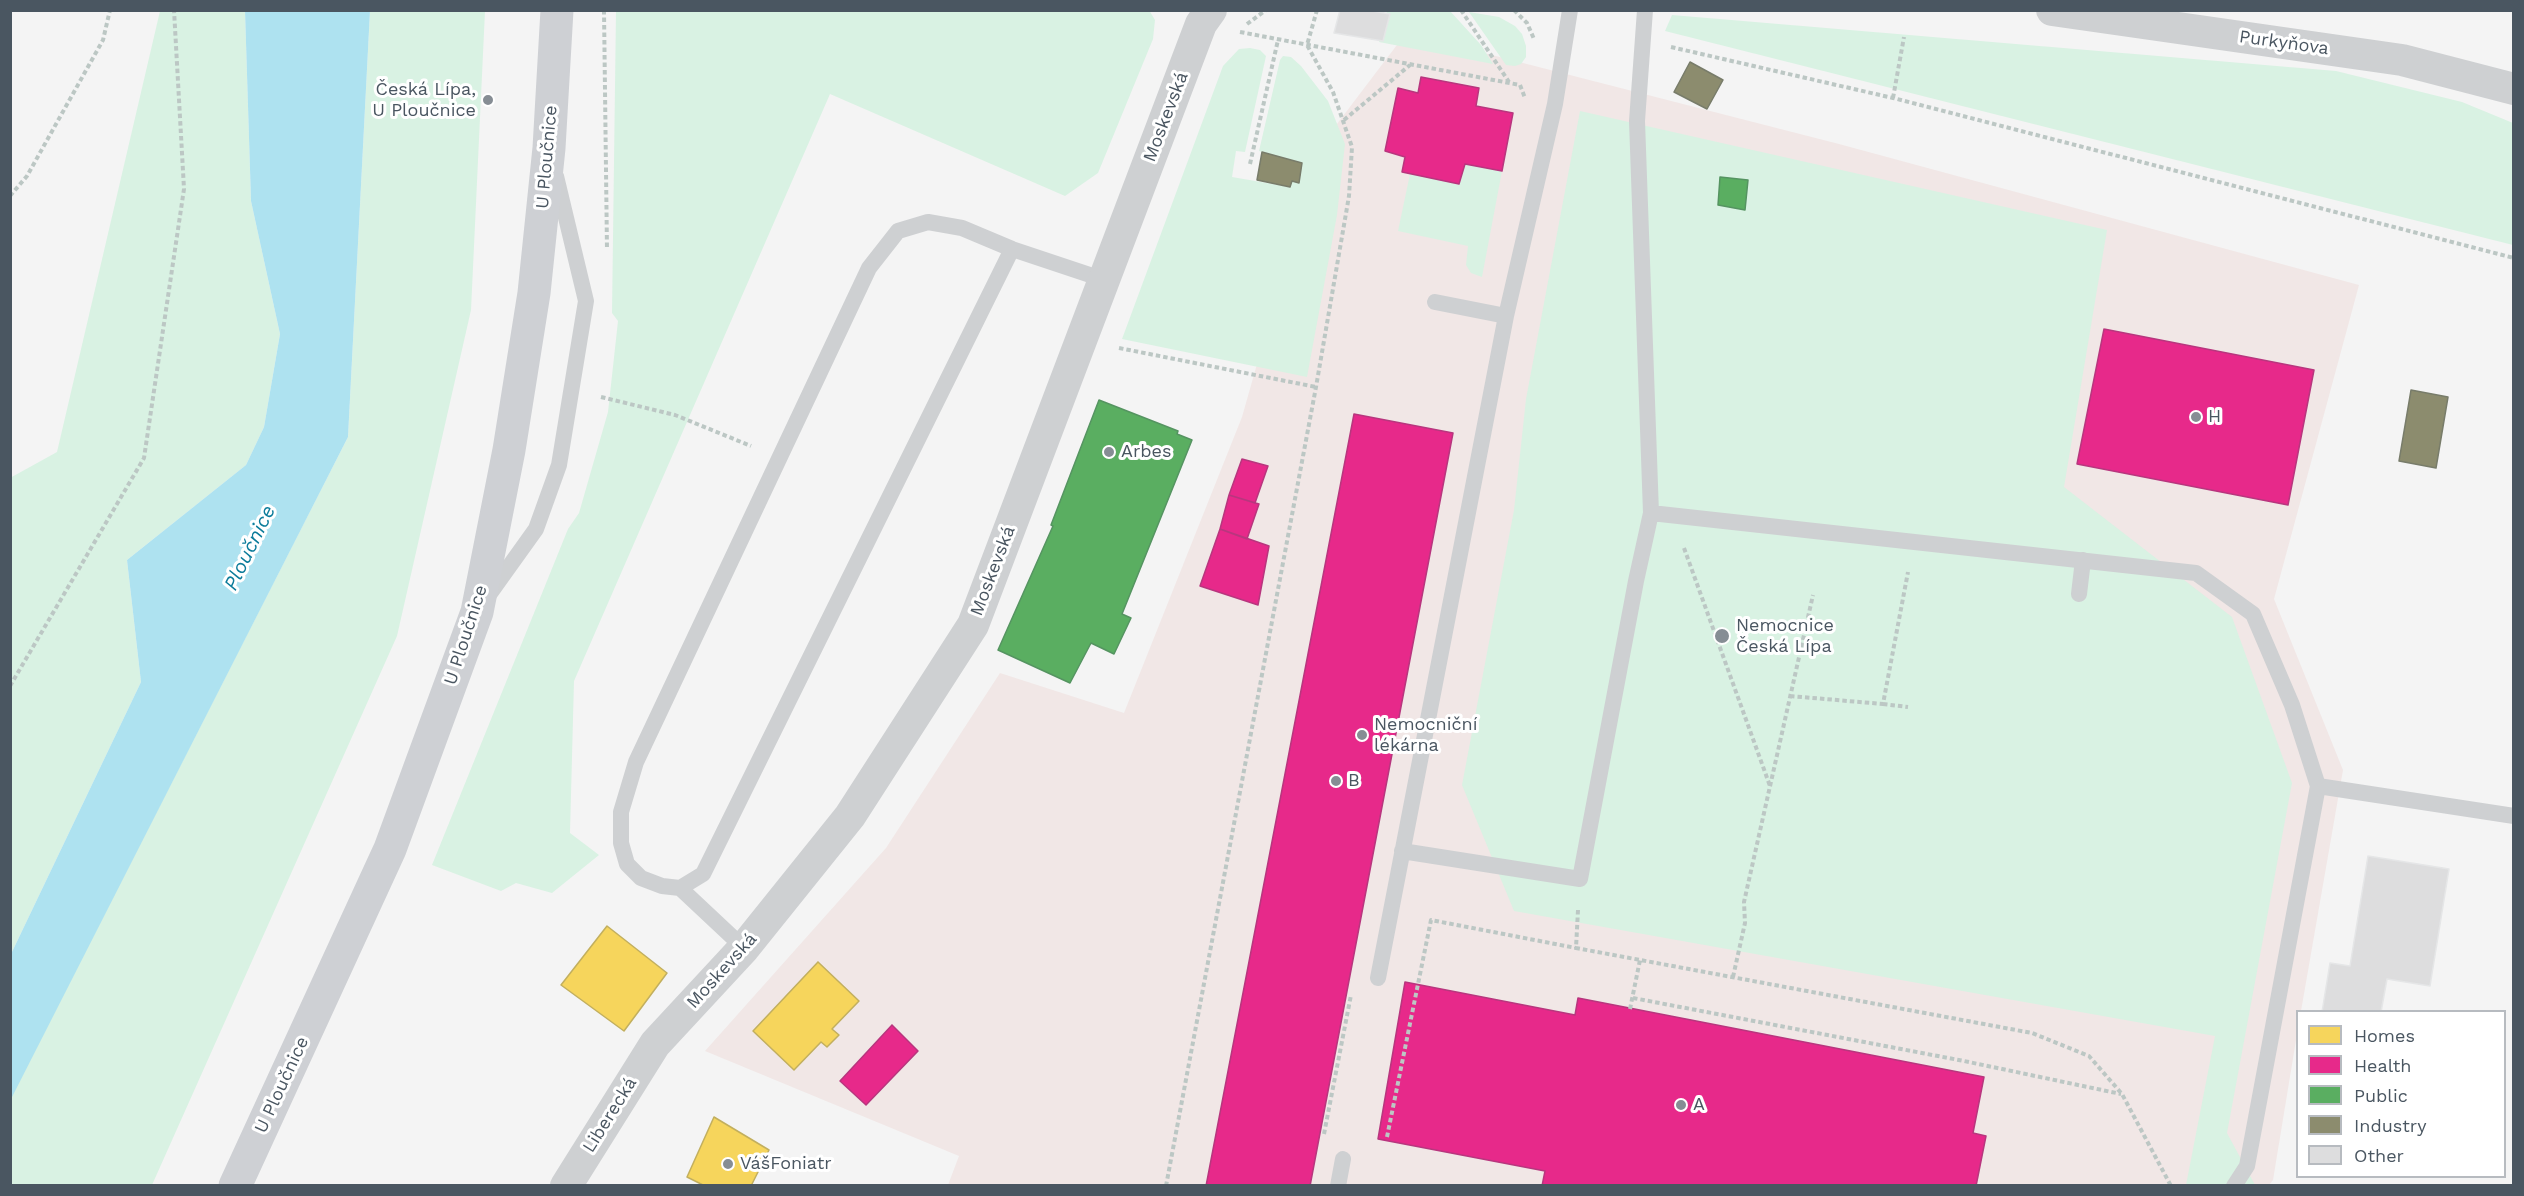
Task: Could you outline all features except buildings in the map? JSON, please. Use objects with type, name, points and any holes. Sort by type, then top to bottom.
[{"type":"main road","name":"U Ploučnice","points":[[235,1185],[390,849],[477,612],[509,450],[534,293],[549,148],[557,10]]},
{"type":"street","name":"Purkyňova","points":[[2052,10],[2190,20],[2402,60],[2514,89]]},
{"type":"street","name":"Moskevská","points":[[655,1044],[744,948],[850,816],[973,625],[1203,15]]},
{"type":"street","name":"Liberecká","points":[[566,1185],[655,1044]]},
{"type":"lane","points":[[1378,978],[1506,316],[1555,104],[1570,10]]},
{"type":"lane","points":[[1402,851],[1580,879],[1633,593],[1651,513],[1636,121],[1645,10]]},
{"type":"lane","points":[[477,612],[536,529],[559,465],[586,302],[549,148]]},
{"type":"lane","points":[[744,948],[681,888],[662,886],[641,878],[627,864],[621,843],[621,812],[636,762],[869,268],[898,231],[928,222],[962,228],[1012,249],[1105,280]]},
{"type":"lane","points":[[681,888],[703,874],[1012,249]]},
{"type":"lane","points":[[1435,302],[1506,316]]},
{"type":"lane","points":[[1651,513],[2196,573],[2253,614],[2292,705],[2318,786],[2247,1166],[2234,1185]]},
{"type":"lane","points":[[2079,594],[2083,560]]},
{"type":"lane","points":[[2318,786],[2514,816]]},
{"type":"lane","points":[[1338,1185],[1343,1159]]},
{"type":"path","points":[[10,196],[27,176],[103,40],[110,10]]},
{"type":"path","points":[[10,686],[144,458],[184,189],[174,10]]},
{"type":"path","points":[[604,10],[608,262]]},
{"type":"path","points":[[1266,10],[1237,31],[1520,85],[1525,98],[1527,88]]},
{"type":"path","points":[[1166,1185],[1316,387],[1349,196],[1352,147],[1333,92],[1307,45],[1317,10]]},
{"type":"path","points":[[1461,10],[1509,83]]},
{"type":"path","points":[[1514,10],[1527,23],[1534,40],[1534,48]]},
{"type":"path","points":[[1893,98],[1904,37]]},
{"type":"path","points":[[1250,164],[1278,40]]},
{"type":"path","points":[[1668,58],[1670,47],[1893,98],[2514,258]]},
{"type":"path","points":[[1344,120],[1410,65]]},
{"type":"path","points":[[1111,346],[1316,387]]},
{"type":"path","points":[[597,396],[675,415],[779,458]]},
{"type":"path","points":[[1672,515],[1770,787]]},
{"type":"path","points":[[1883,704],[1908,572]]},
{"type":"path","points":[[1733,977],[1745,923],[1744,902],[1813,596]]},
{"type":"path","points":[[1790,696],[1908,707]]},
{"type":"path","points":[[1576,948],[1580,879]]},
{"type":"path","points":[[1387,1137],[1431,920],[2032,1033],[2089,1056],[2122,1094],[2171,1185]]},
{"type":"path","points":[[1630,1009],[1640,960]]},
{"type":"path","points":[[1633,998],[1964,1061],[2122,1094]]},
{"type":"shaded area","name":"Nemocnice Česká Lípa","points":[[1406,33],[1839,144],[2359,285],[2274,599],[2343,770],[2301,1010],[2296,1010],[2296,1040],[2273,1180],[2269,1185],[948,1185],[959,1156],[705,1051],[886,848],[1000,673],[1124,713],[1242,417],[1318,149]]},
{"type":"green space","points":[[1149,10],[1155,20],[1153,39],[1098,173],[1065,196],[830,94],[574,681],[570,833],[599,855],[552,893],[516,883],[501,891],[432,865],[568,529],[579,513],[608,412],[618,321],[612,313],[616,11]]},
{"type":"green space","points":[[160,11],[245,11],[251,201],[280,334],[264,427],[246,465],[127,560],[141,682],[11,954],[10,478],[57,452]]},
{"type":"green space","points":[[370,11],[485,11],[471,310],[397,636],[152,1185],[11,1185],[10,1099],[348,437]]},
{"type":"green space","points":[[1387,11],[1450,11],[1481,45],[1493,64],[1379,42]]},
{"type":"green space","points":[[1469,12],[1499,17],[1515,26],[1522,34],[1526,46],[1526,57],[1521,64],[1506,65]]},
{"type":"green space","points":[[1672,15],[2336,71],[2462,102],[2513,123],[2513,245],[1665,31]]},
{"type":"green space","points":[[1239,49],[1260,50],[1266,56],[1245,152],[1236,151],[1232,177],[1290,187],[1292,181],[1299,182],[1302,163],[1259,151],[1280,60],[1283,56],[1291,57],[1301,66],[1328,101],[1345,144],[1337,215],[1307,377],[1122,339],[1223,66]]},
{"type":"green space","points":[[1580,111],[2107,230],[2064,487],[2232,617],[2292,783],[2227,1133],[2255,1185],[2186,1185],[2215,1036],[1514,911],[1462,785],[1514,510],[1526,399]]},
{"type":"green space","points":[[1465,164],[1502,171],[1482,277],[1471,273],[1466,265],[1468,246],[1398,231],[1410,174],[1459,184]]},
{"type":"water","name":"Ploučnice","points":[[245,11],[370,11],[348,437],[11,1099],[11,954],[141,682],[127,560],[246,465],[264,427],[280,334],[251,201]]},
{"type":"place","name":"Česká Lípa, U Ploučnice","points":[[488,100]]},
{"type":"place","name":"H","points":[[2196,417]]},
{"type":"place","name":"Arbes","points":[[1109,452]]},
{"type":"place","name":"Nemocnice Česká Lípa","points":[[1722,636]]},
{"type":"place","name":"Nemocniční lékárna","points":[[1362,735]]},
{"type":"place","name":"B","points":[[1336,781]]},
{"type":"place","name":"A","points":[[1681,1105]]},
{"type":"place","name":"VášFoniatr","points":[[728,1164]]}]
